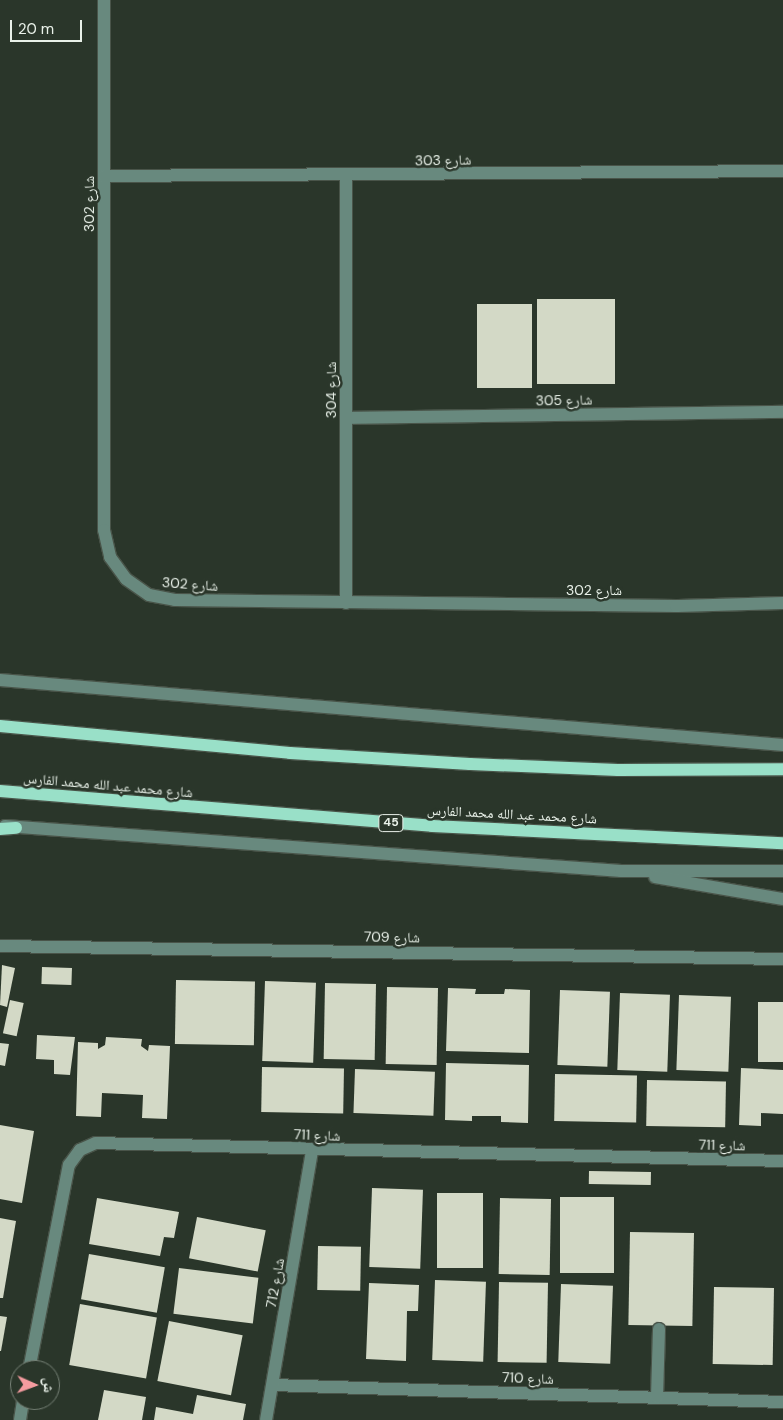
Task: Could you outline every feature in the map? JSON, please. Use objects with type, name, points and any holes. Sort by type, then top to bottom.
[{"type":"main road","points":[[0,726],[290,753],[461,764],[618,770],[783,770]]},
{"type":"main road","name":"شارع محمد عبد الله محمد الفارس","points":[[0,791],[432,826],[783,842]]},
{"type":"main road","points":[[0,828],[16,828]]},
{"type":"street","name":"شارع 302","points":[[104,0],[104,530],[105,544],[113,563],[136,588],[162,599],[346,603],[676,606],[783,602]]},
{"type":"street","name":"شارع 303","points":[[104,176],[346,176],[783,171]]},
{"type":"street","name":"شارع 304","points":[[346,176],[346,603]]},
{"type":"street","name":"شارع 305","points":[[346,418],[783,412]]},
{"type":"street","points":[[3,680],[783,745]]},
{"type":"street","points":[[16,828],[621,871],[783,871]]},
{"type":"street","points":[[621,871],[783,899]]},
{"type":"street","name":"شارع 709","points":[[0,946],[783,960]]},
{"type":"street","name":"شارع 711","points":[[31,1360],[69,1165],[80,1150],[96,1143],[117,1142],[312,1150],[783,1161]]},
{"type":"street","name":"شارع 712","points":[[266,1420],[312,1150]]},
{"type":"street","points":[[657,1397],[659,1329]]},
{"type":"street","name":"شارع 710","points":[[273,1385],[783,1402]]},
{"type":"building","points":[[537,299],[615,299],[615,384],[537,384]]},
{"type":"building","points":[[477,304],[532,304],[532,388],[477,388]]},
{"type":"building","points":[[2,965],[15,968],[7,1007],[0,1005]]},
{"type":"building","points":[[42,967],[72,968],[71,985],[41,984]]},
{"type":"building","points":[[176,980],[255,981],[254,1045],[175,1044]]},
{"type":"building","points":[[265,981],[316,983],[313,1063],[262,1061]]},
{"type":"building","points":[[325,983],[376,984],[375,1060],[324,1059]]},
{"type":"building","points":[[387,987],[438,988],[437,1065],[386,1064]]},
{"type":"building","points":[[448,988],[476,989],[475,994],[504,994],[505,989],[530,990],[529,1053],[446,1051]]},
{"type":"building","points":[[560,990],[610,992],[607,1067],[557,1065]]},
{"type":"building","points":[[620,993],[670,995],[667,1072],[617,1070]]},
{"type":"building","points":[[679,995],[731,997],[728,1072],[676,1070]]},
{"type":"building","points":[[10,1000],[24,1003],[17,1036],[3,1033]]},
{"type":"building","points":[[758,1002],[783,1002],[783,1062],[758,1062]]},
{"type":"building","points":[[37,1035],[75,1037],[70,1075],[54,1074],[54,1060],[36,1059]]},
{"type":"building","points":[[106,1037],[142,1039],[141,1046],[148,1051],[149,1045],[170,1046],[167,1119],[142,1118],[143,1095],[102,1093],[101,1117],[76,1116],[78,1042],[98,1043],[98,1049],[105,1045]]},
{"type":"building","points":[[0,1043],[9,1044],[5,1066],[0,1065]]},
{"type":"building","points":[[446,1063],[529,1065],[528,1123],[501,1122],[501,1116],[472,1116],[472,1121],[445,1120]]},
{"type":"building","points":[[262,1067],[344,1068],[343,1113],[261,1112]]},
{"type":"building","points":[[741,1068],[783,1070],[783,1114],[761,1113],[761,1126],[739,1125]]},
{"type":"building","points":[[355,1069],[435,1072],[433,1116],[353,1113]]},
{"type":"building","points":[[555,1074],[637,1075],[636,1122],[554,1121]]},
{"type":"building","points":[[647,1080],[726,1081],[725,1127],[646,1126]]},
{"type":"building","points":[[0,1125],[34,1131],[22,1203],[0,1199]]},
{"type":"building","points":[[589,1171],[651,1172],[651,1185],[589,1184]]},
{"type":"building","points":[[372,1188],[423,1190],[420,1269],[369,1267]]},
{"type":"building","points":[[437,1193],[483,1193],[483,1268],[437,1268]]},
{"type":"building","points":[[560,1197],[614,1197],[614,1273],[560,1273]]},
{"type":"building","points":[[97,1198],[179,1212],[174,1238],[164,1237],[160,1256],[89,1244]]},
{"type":"building","points":[[500,1198],[551,1199],[550,1275],[499,1274]]},
{"type":"building","points":[[197,1217],[266,1230],[258,1272],[189,1258]]},
{"type":"building","points":[[0,1218],[16,1221],[3,1298],[0,1298]]},
{"type":"building","points":[[630,1232],[694,1233],[692,1326],[628,1325]]},
{"type":"building","points":[[318,1246],[361,1247],[360,1291],[317,1290]]},
{"type":"building","points":[[89,1254],[165,1267],[157,1313],[81,1299]]},
{"type":"building","points":[[179,1268],[258,1278],[253,1323],[173,1314]]},
{"type":"building","points":[[435,1280],[486,1282],[483,1362],[432,1360]]},
{"type":"building","points":[[499,1282],[548,1283],[547,1363],[498,1362]]},
{"type":"building","points":[[369,1283],[419,1285],[418,1311],[407,1311],[406,1361],[366,1359]]},
{"type":"building","points":[[561,1284],[613,1286],[610,1364],[558,1362]]},
{"type":"building","points":[[714,1287],[774,1288],[773,1365],[713,1364]]},
{"type":"building","points":[[80,1304],[157,1318],[146,1379],[69,1365]]},
{"type":"building","points":[[0,1316],[7,1317],[1,1351],[0,1351]]},
{"type":"building","points":[[169,1321],[243,1335],[231,1395],[157,1381]]},
{"type":"building","points":[[104,1390],[146,1397],[142,1420],[98,1420]]},
{"type":"building","points":[[197,1395],[246,1404],[243,1420],[154,1420],[156,1407],[193,1414]]}]
